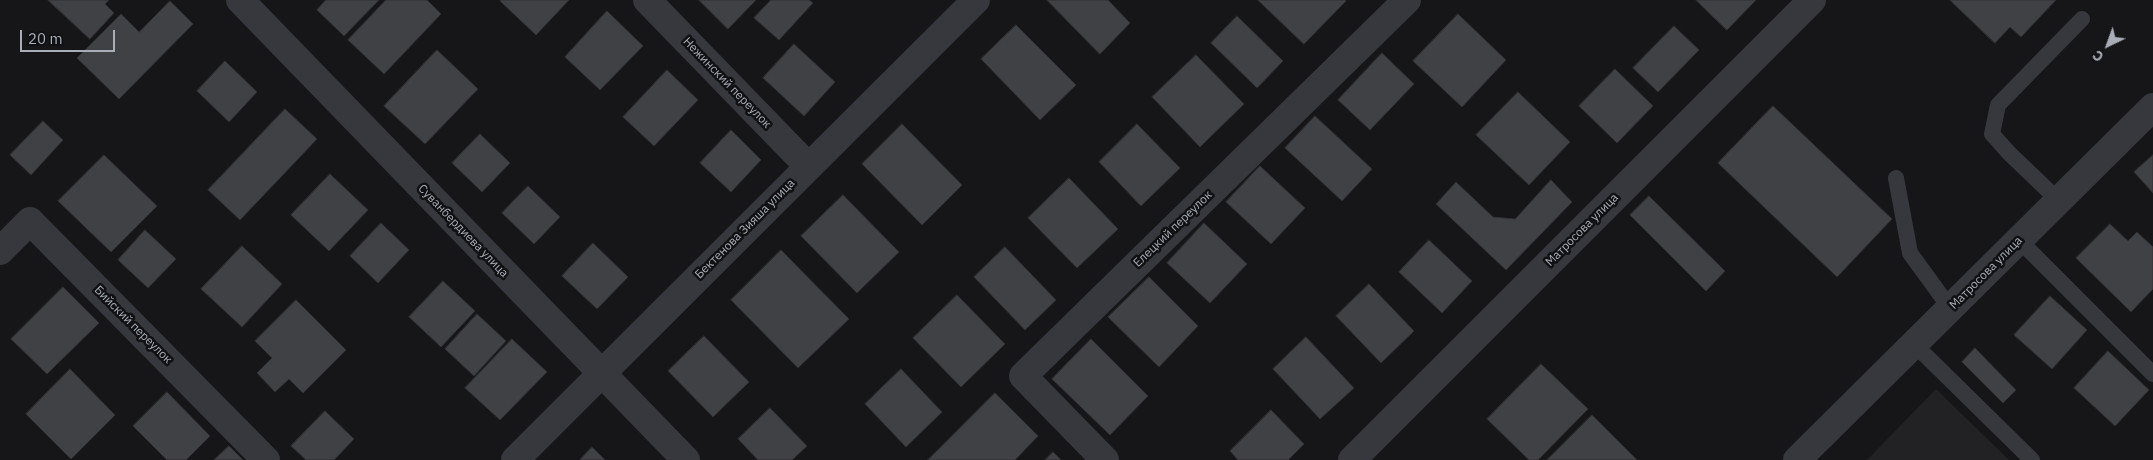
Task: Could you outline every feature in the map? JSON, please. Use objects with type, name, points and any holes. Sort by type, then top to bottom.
[{"type":"street","name":"Суванбердиева улица","points":[[240,0],[686,460]]},
{"type":"street","name":"Нежинский переулок","points":[[647,0],[808,166]]},
{"type":"street","name":"Бектенова Зияша улица","points":[[515,460],[976,0]]},
{"type":"street","name":"Елецкий переулок","points":[[1105,460],[1023,376],[1406,0]]},
{"type":"street","name":"Матросова улица","points":[[1352,460],[1812,0]]},
{"type":"street","name":"Матросова улица","points":[[1798,460],[2153,107]]},
{"type":"street","name":"Бийский переулок","points":[[0,251],[30,221],[266,460]]},
{"type":"lane","points":[[2058,200],[1992,134],[1998,105],[2082,19]]},
{"type":"lane","points":[[1896,178],[1910,253],[1950,308]]},
{"type":"lane","points":[[2019,240],[2153,374]]},
{"type":"lane","points":[[1914,344],[2032,460]]},
{"type":"shaded area","points":[[1936,389],[2009,460],[1867,460]]},
{"type":"building","points":[[48,0],[109,0],[105,4],[114,13],[90,39]]},
{"type":"building","points":[[326,0],[379,0],[344,36],[317,10]]},
{"type":"building","points":[[386,0],[427,0],[441,14],[384,74],[348,40]]},
{"type":"building","points":[[501,0],[569,0],[536,35]]},
{"type":"building","points":[[699,0],[756,0],[728,29]]},
{"type":"building","points":[[771,0],[809,0],[813,3],[779,40],[754,18]]},
{"type":"building","points":[[1047,0],[1108,0],[1130,23],[1100,54]]},
{"type":"building","points":[[1258,0],[1345,0],[1346,1],[1304,44]]},
{"type":"building","points":[[1696,0],[1756,0],[1727,30]]},
{"type":"building","points":[[1950,0],[2056,0],[2021,37],[2010,27],[1995,43]]},
{"type":"building","points":[[170,1],[193,24],[119,99],[77,58],[121,14],[139,32]]},
{"type":"building","points":[[607,11],[643,46],[600,90],[565,57]]},
{"type":"building","points":[[1458,14],[1506,60],[1462,107],[1413,61]]},
{"type":"building","points":[[1237,16],[1283,61],[1257,88],[1211,43]]},
{"type":"building","points":[[1016,25],[1076,85],[1040,120],[981,59]]},
{"type":"building","points":[[1674,26],[1699,50],[1658,92],[1633,68]]},
{"type":"building","points":[[794,44],[835,82],[804,116],[763,78]]},
{"type":"building","points":[[437,50],[478,89],[425,144],[384,106]]},
{"type":"building","points":[[1382,53],[1414,84],[1370,130],[1338,100]]},
{"type":"building","points":[[1196,55],[1244,104],[1200,147],[1152,97]]},
{"type":"building","points":[[225,61],[257,92],[229,122],[197,91]]},
{"type":"building","points":[[1615,69],[1653,106],[1617,143],[1579,106]]},
{"type":"building","points":[[667,70],[698,100],[654,146],[623,117]]},
{"type":"building","points":[[1518,92],[1570,142],[1529,185],[1476,135]]},
{"type":"building","points":[[1773,106],[1892,219],[1837,277],[1718,163]]},
{"type":"building","points":[[285,109],[317,139],[240,220],[208,190]]},
{"type":"building","points":[[1315,116],[1372,169],[1342,201],[1285,148]]},
{"type":"building","points":[[43,121],[63,140],[31,175],[10,155]]},
{"type":"building","points":[[902,124],[962,185],[922,225],[862,164]]},
{"type":"building","points":[[1137,124],[1180,168],[1141,206],[1099,162]]},
{"type":"building","points":[[731,130],[761,160],[731,192],[700,163]]},
{"type":"building","points":[[480,134],[510,163],[482,192],[452,163]]},
{"type":"building","points":[[104,155],[157,206],[111,252],[58,201]]},
{"type":"building","points":[[2153,155],[2153,193],[2134,172]]},
{"type":"building","points":[[1260,166],[1305,208],[1271,244],[1226,202]]},
{"type":"building","points":[[330,174],[368,210],[329,251],[291,215]]},
{"type":"building","points":[[1069,178],[1118,229],[1077,268],[1028,218]]},
{"type":"building","points":[[1551,180],[1572,202],[1506,270],[1436,204],[1456,182],[1493,217],[1515,219]]},
{"type":"building","points":[[528,186],[560,217],[534,244],[502,213]]},
{"type":"building","points":[[843,195],[899,252],[857,293],[801,236]]},
{"type":"building","points":[[1649,196],[1725,271],[1706,291],[1630,215]]},
{"type":"building","points":[[381,223],[409,250],[378,283],[350,256]]},
{"type":"building","points":[[1204,223],[1247,264],[1210,303],[1167,263]]},
{"type":"building","points":[[2110,224],[2128,241],[2137,232],[2153,247],[2153,289],[2131,312],[2076,258]]},
{"type":"building","points":[[145,230],[176,259],[148,288],[118,260]]},
{"type":"building","points":[[1429,240],[1472,281],[1442,313],[1399,272]]},
{"type":"building","points":[[593,243],[628,277],[597,309],[562,276]]},
{"type":"building","points":[[242,246],[282,284],[242,327],[201,289]]},
{"type":"building","points":[[1005,247],[1056,300],[1025,330],[974,277]]},
{"type":"building","points":[[781,250],[849,319],[798,368],[731,300]]},
{"type":"building","points":[[1149,277],[1198,326],[1159,367],[1108,317]]},
{"type":"building","points":[[443,281],[475,311],[441,347],[409,317]]},
{"type":"building","points":[[1369,284],[1414,331],[1381,363],[1336,316]]},
{"type":"building","points":[[63,287],[99,323],[47,374],[11,339]]},
{"type":"building","points":[[957,295],[1005,344],[961,387],[913,338]]},
{"type":"building","points":[[2050,296],[2087,330],[2052,369],[2014,335]]},
{"type":"building","points":[[296,300],[346,350],[303,393],[289,379],[275,392],[257,373],[272,358],[255,341]]},
{"type":"building","points":[[477,314],[506,341],[474,376],[445,349]]},
{"type":"building","points":[[704,336],[749,382],[713,417],[668,371]]},
{"type":"building","points":[[1306,337],[1354,388],[1320,419],[1273,369]]},
{"type":"building","points":[[512,339],[547,372],[500,420],[465,388]]},
{"type":"building","points":[[1091,339],[1148,396],[1110,435],[1052,379]]},
{"type":"building","points":[[1975,348],[2016,390],[2003,403],[1962,362]]},
{"type":"building","points":[[2108,351],[2149,390],[2115,426],[2074,388]]},
{"type":"building","points":[[1541,364],[1588,409],[1538,460],[1529,460],[1487,419]]},
{"type":"building","points":[[70,369],[115,415],[71,459],[26,414]]},
{"type":"building","points":[[901,369],[942,412],[906,447],[865,404]]},
{"type":"building","points":[[167,392],[210,436],[186,460],[167,460],[133,426]]},
{"type":"building","points":[[995,393],[1038,436],[1015,460],[928,460]]},
{"type":"building","points":[[770,408],[807,446],[792,460],[758,460],[738,439]]},
{"type":"building","points":[[1271,410],[1304,444],[1288,460],[1238,460],[1230,451]]},
{"type":"building","points":[[325,411],[354,439],[334,460],[306,460],[291,446]]},
{"type":"building","points":[[1592,415],[1637,460],[1547,460]]},
{"type":"building","points":[[229,446],[243,460],[214,460]]},
{"type":"building","points":[[592,447],[605,460],[580,460]]},
{"type":"building","points":[[1053,452],[1061,460],[1045,460]]}]
